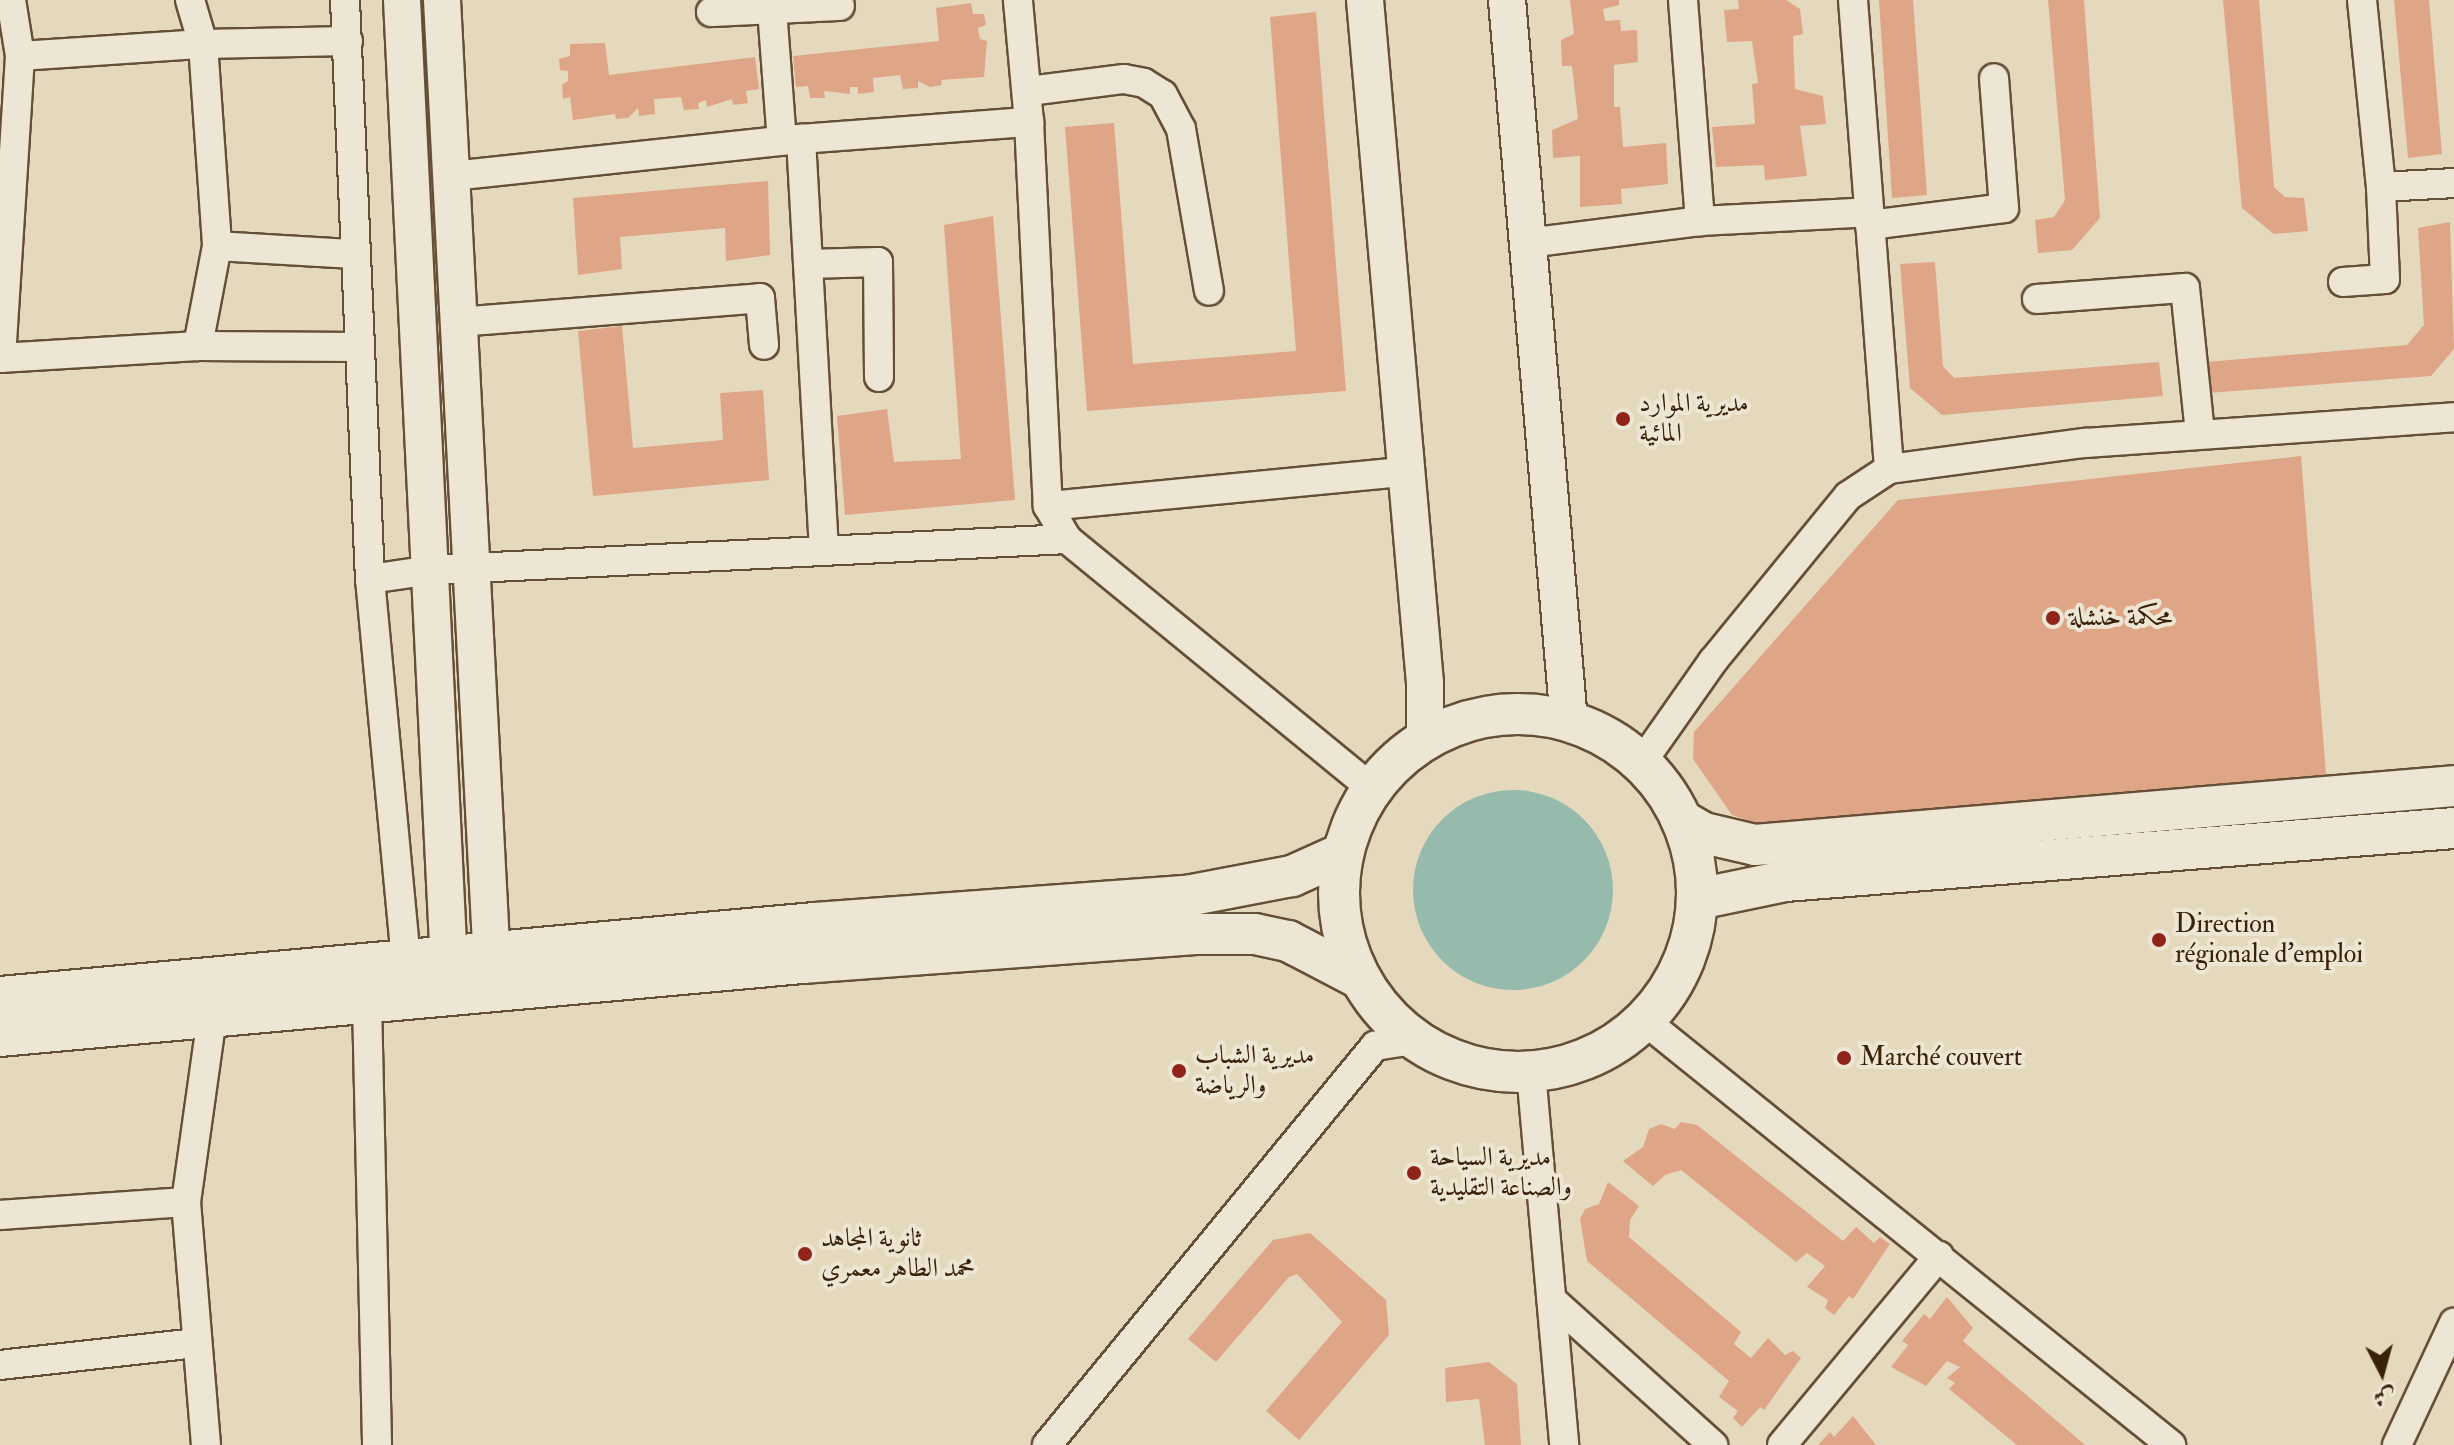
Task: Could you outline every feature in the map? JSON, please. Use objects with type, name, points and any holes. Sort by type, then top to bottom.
[{"type":"main road","points":[[1520,713],[1569,721],[1608,737],[1642,762],[1683,821],[1694,856],[1698,899],[1683,965],[1645,1021],[1611,1047],[1573,1064],[1531,1072],[1490,1070],[1450,1060],[1414,1040],[1383,1013],[1359,978],[1342,935],[1337,889],[1341,854],[1371,788],[1425,739],[1471,719],[1520,713]]},
{"type":"main road","points":[[1683,821],[1704,833],[1755,845],[2454,786]]},
{"type":"main road","points":[[1698,899],[1785,881],[2454,828]]},
{"type":"main road","points":[[0,1036],[367,1002],[450,974],[491,952],[1187,896],[1253,886],[1341,854]]},
{"type":"main road","points":[[0,997],[406,959],[493,992],[802,963],[1230,933],[1288,941],[1359,978]]},
{"type":"street","points":[[11,0],[20,56],[0,358],[198,346],[358,347]]},
{"type":"street","points":[[190,0],[203,44],[217,246],[198,346]]},
{"type":"street","points":[[345,0],[353,254],[370,579],[406,959]]},
{"type":"street","points":[[402,0],[450,974]]},
{"type":"street","points":[[442,0],[493,992]]},
{"type":"street","points":[[1018,0],[1029,91],[1048,506],[1067,539],[1371,788]]},
{"type":"street","points":[[1365,0],[1403,472],[1425,683],[1425,739]]},
{"type":"street","points":[[1507,0],[1569,721]]},
{"type":"street","points":[[1683,0],[1700,221]]},
{"type":"street","points":[[1853,0],[1889,469]]},
{"type":"street","points":[[2343,282],[2385,279],[2381,187],[2362,0]]},
{"type":"street","points":[[711,12],[840,6]]},
{"type":"street","points":[[772,9],[808,264],[824,548]]},
{"type":"street","points":[[20,56],[203,44],[348,41]]},
{"type":"street","points":[[1528,243],[1700,221],[1870,218],[2004,208],[1994,78]]},
{"type":"street","points":[[1029,91],[1124,79],[1144,83],[1163,95],[1181,129],[1209,291]]},
{"type":"street","points":[[452,176],[792,140],[1029,122]]},
{"type":"street","points":[[2381,187],[2454,183]]},
{"type":"street","points":[[217,246],[353,254]]},
{"type":"street","points":[[808,264],[878,262],[879,377]]},
{"type":"street","points":[[2037,299],[2185,288],[2200,434]]},
{"type":"street","points":[[458,322],[760,298],[764,345]]},
{"type":"street","points":[[1642,762],[1713,661],[1838,508],[1889,469],[2085,443],[2454,417]]},
{"type":"street","points":[[1048,506],[1403,472]]},
{"type":"street","points":[[370,579],[432,570],[824,548],[1067,539]]},
{"type":"street","points":[[367,1002],[377,1445]]},
{"type":"street","points":[[206,1445],[195,1343],[186,1202],[212,1016]]},
{"type":"street","points":[[1645,1021],[2171,1445]]},
{"type":"street","points":[[1047,1445],[1375,1046],[1414,1040]]},
{"type":"street","points":[[1531,1072],[1564,1445]]},
{"type":"street","points":[[0,1215],[186,1202]]},
{"type":"street","points":[[1782,1445],[1939,1256]]},
{"type":"street","points":[[1552,1300],[1713,1445]]},
{"type":"street","points":[[2397,1445],[2454,1323]]},
{"type":"street","points":[[0,1365],[195,1343]]},
{"type":"shaded area","points":[[1513,790],[1551,797],[1584,819],[1606,852],[1613,890],[1606,928],[1584,961],[1551,983],[1513,990],[1475,983],[1442,961],[1420,928],[1413,890],[1420,852],[1442,819],[1475,797]]},
{"type":"building","points":[[1570,0],[1619,0],[1619,5],[1603,9],[1605,21],[1620,20],[1621,31],[1637,30],[1638,62],[1614,65],[1614,107],[1620,107],[1623,147],[1666,143],[1668,184],[1621,189],[1622,204],[1580,207],[1580,156],[1553,158],[1552,130],[1578,119],[1572,66],[1562,66],[1561,40],[1574,34]]},
{"type":"building","points":[[1738,0],[1786,0],[1800,9],[1803,34],[1793,36],[1795,89],[1823,96],[1826,124],[1800,126],[1807,176],[1765,180],[1764,165],[1716,167],[1712,127],[1755,124],[1752,84],[1758,83],[1752,41],[1727,42],[1724,10],[1739,9]]},
{"type":"building","points":[[1879,0],[1913,0],[1927,195],[1892,198]]},
{"type":"building","points":[[2048,0],[2084,0],[2100,218],[2072,250],[2038,253],[2035,220],[2054,217],[2065,200]]},
{"type":"building","points":[[2223,0],[2259,0],[2274,187],[2285,197],[2304,198],[2308,231],[2274,234],[2242,208]]},
{"type":"building","points":[[2394,0],[2429,0],[2442,154],[2408,158]]},
{"type":"building","points":[[971,3],[973,14],[984,14],[986,25],[978,28],[980,39],[987,41],[984,77],[941,80],[942,85],[930,87],[918,81],[918,88],[903,89],[900,75],[873,78],[874,92],[858,94],[858,87],[850,87],[850,94],[824,91],[825,98],[810,98],[808,86],[796,87],[793,56],[939,41],[936,8]]},
{"type":"building","points":[[1316,12],[1346,391],[1087,411],[1065,127],[1114,123],[1133,364],[1296,351],[1270,17]]},
{"type":"building","points":[[605,43],[609,75],[755,57],[759,89],[746,91],[748,103],[733,105],[732,99],[707,107],[706,100],[698,103],[699,109],[684,110],[681,97],[654,99],[655,114],[639,116],[638,108],[628,118],[616,119],[615,114],[573,120],[570,97],[563,99],[562,85],[568,81],[568,71],[560,70],[559,59],[570,56],[570,44]]},
{"type":"building","points":[[768,181],[770,255],[726,261],[725,228],[620,237],[622,269],[578,275],[573,198]]},
{"type":"building","points":[[993,216],[1015,500],[845,515],[837,416],[887,409],[894,462],[961,459],[944,225]]},
{"type":"building","points":[[2450,222],[2454,349],[2431,376],[2208,393],[2206,362],[2407,345],[2424,325],[2418,228]]},
{"type":"building","points":[[1935,262],[1943,366],[1954,378],[2159,362],[2163,396],[1942,415],[1910,388],[1900,264]]},
{"type":"building","points":[[622,326],[633,448],[723,440],[720,393],[763,390],[769,480],[593,496],[578,331]]},
{"type":"building","name":"محكمة خنشلة","points":[[2301,456],[2326,775],[1762,825],[1732,815],[1693,759],[1694,732],[1898,500]]},
{"type":"building","points":[[1681,1122],[1697,1125],[1843,1241],[1856,1227],[1874,1243],[1880,1237],[1890,1244],[1853,1299],[1849,1296],[1834,1315],[1825,1308],[1828,1300],[1807,1287],[1825,1266],[1807,1253],[1796,1262],[1681,1170],[1665,1175],[1653,1186],[1623,1161],[1643,1147],[1649,1129],[1661,1124],[1675,1129]]},
{"type":"building","points":[[1608,1182],[1639,1206],[1630,1220],[1629,1237],[1741,1332],[1734,1344],[1751,1358],[1768,1338],[1785,1355],[1793,1351],[1801,1358],[1764,1410],[1760,1407],[1742,1427],[1733,1418],[1738,1411],[1719,1397],[1729,1381],[1587,1261],[1580,1219],[1585,1209],[1599,1204]]},
{"type":"building","points":[[1310,1233],[1386,1300],[1389,1335],[1299,1440],[1266,1411],[1342,1322],[1297,1274],[1289,1277],[1216,1362],[1188,1339],[1273,1240]]},
{"type":"building","points":[[1947,1297],[1973,1328],[1963,1341],[2085,1445],[2017,1445],[1949,1389],[1955,1383],[1947,1378],[1960,1367],[1947,1361],[1926,1386],[1891,1367],[1908,1345],[1902,1341],[1924,1314],[1930,1319]]},
{"type":"building","points":[[1489,1362],[1517,1384],[1521,1445],[1485,1445],[1479,1399],[1446,1402],[1445,1368]]},
{"type":"building","points":[[1853,1416],[1876,1445],[1818,1445],[1830,1432],[1834,1437]]},
{"type":"place","name":"مديرية الموارد المائية","points":[[1623,419]]},
{"type":"place","name":"محكمة خنشلة","points":[[2053,618]]},
{"type":"place","name":"Direction régionale d'emploi","points":[[2159,940]]},
{"type":"place","name":"Marché couvert","points":[[1844,1058]]},
{"type":"place","name":"مديرية الشباب والرياضة","points":[[1179,1071]]},
{"type":"place","name":"مديرية السياحة والصناعة التقليدية","points":[[1414,1173]]},
{"type":"place","name":"ثانوية المجاهد محمد الطاهر معمري","points":[[805,1254]]}]
